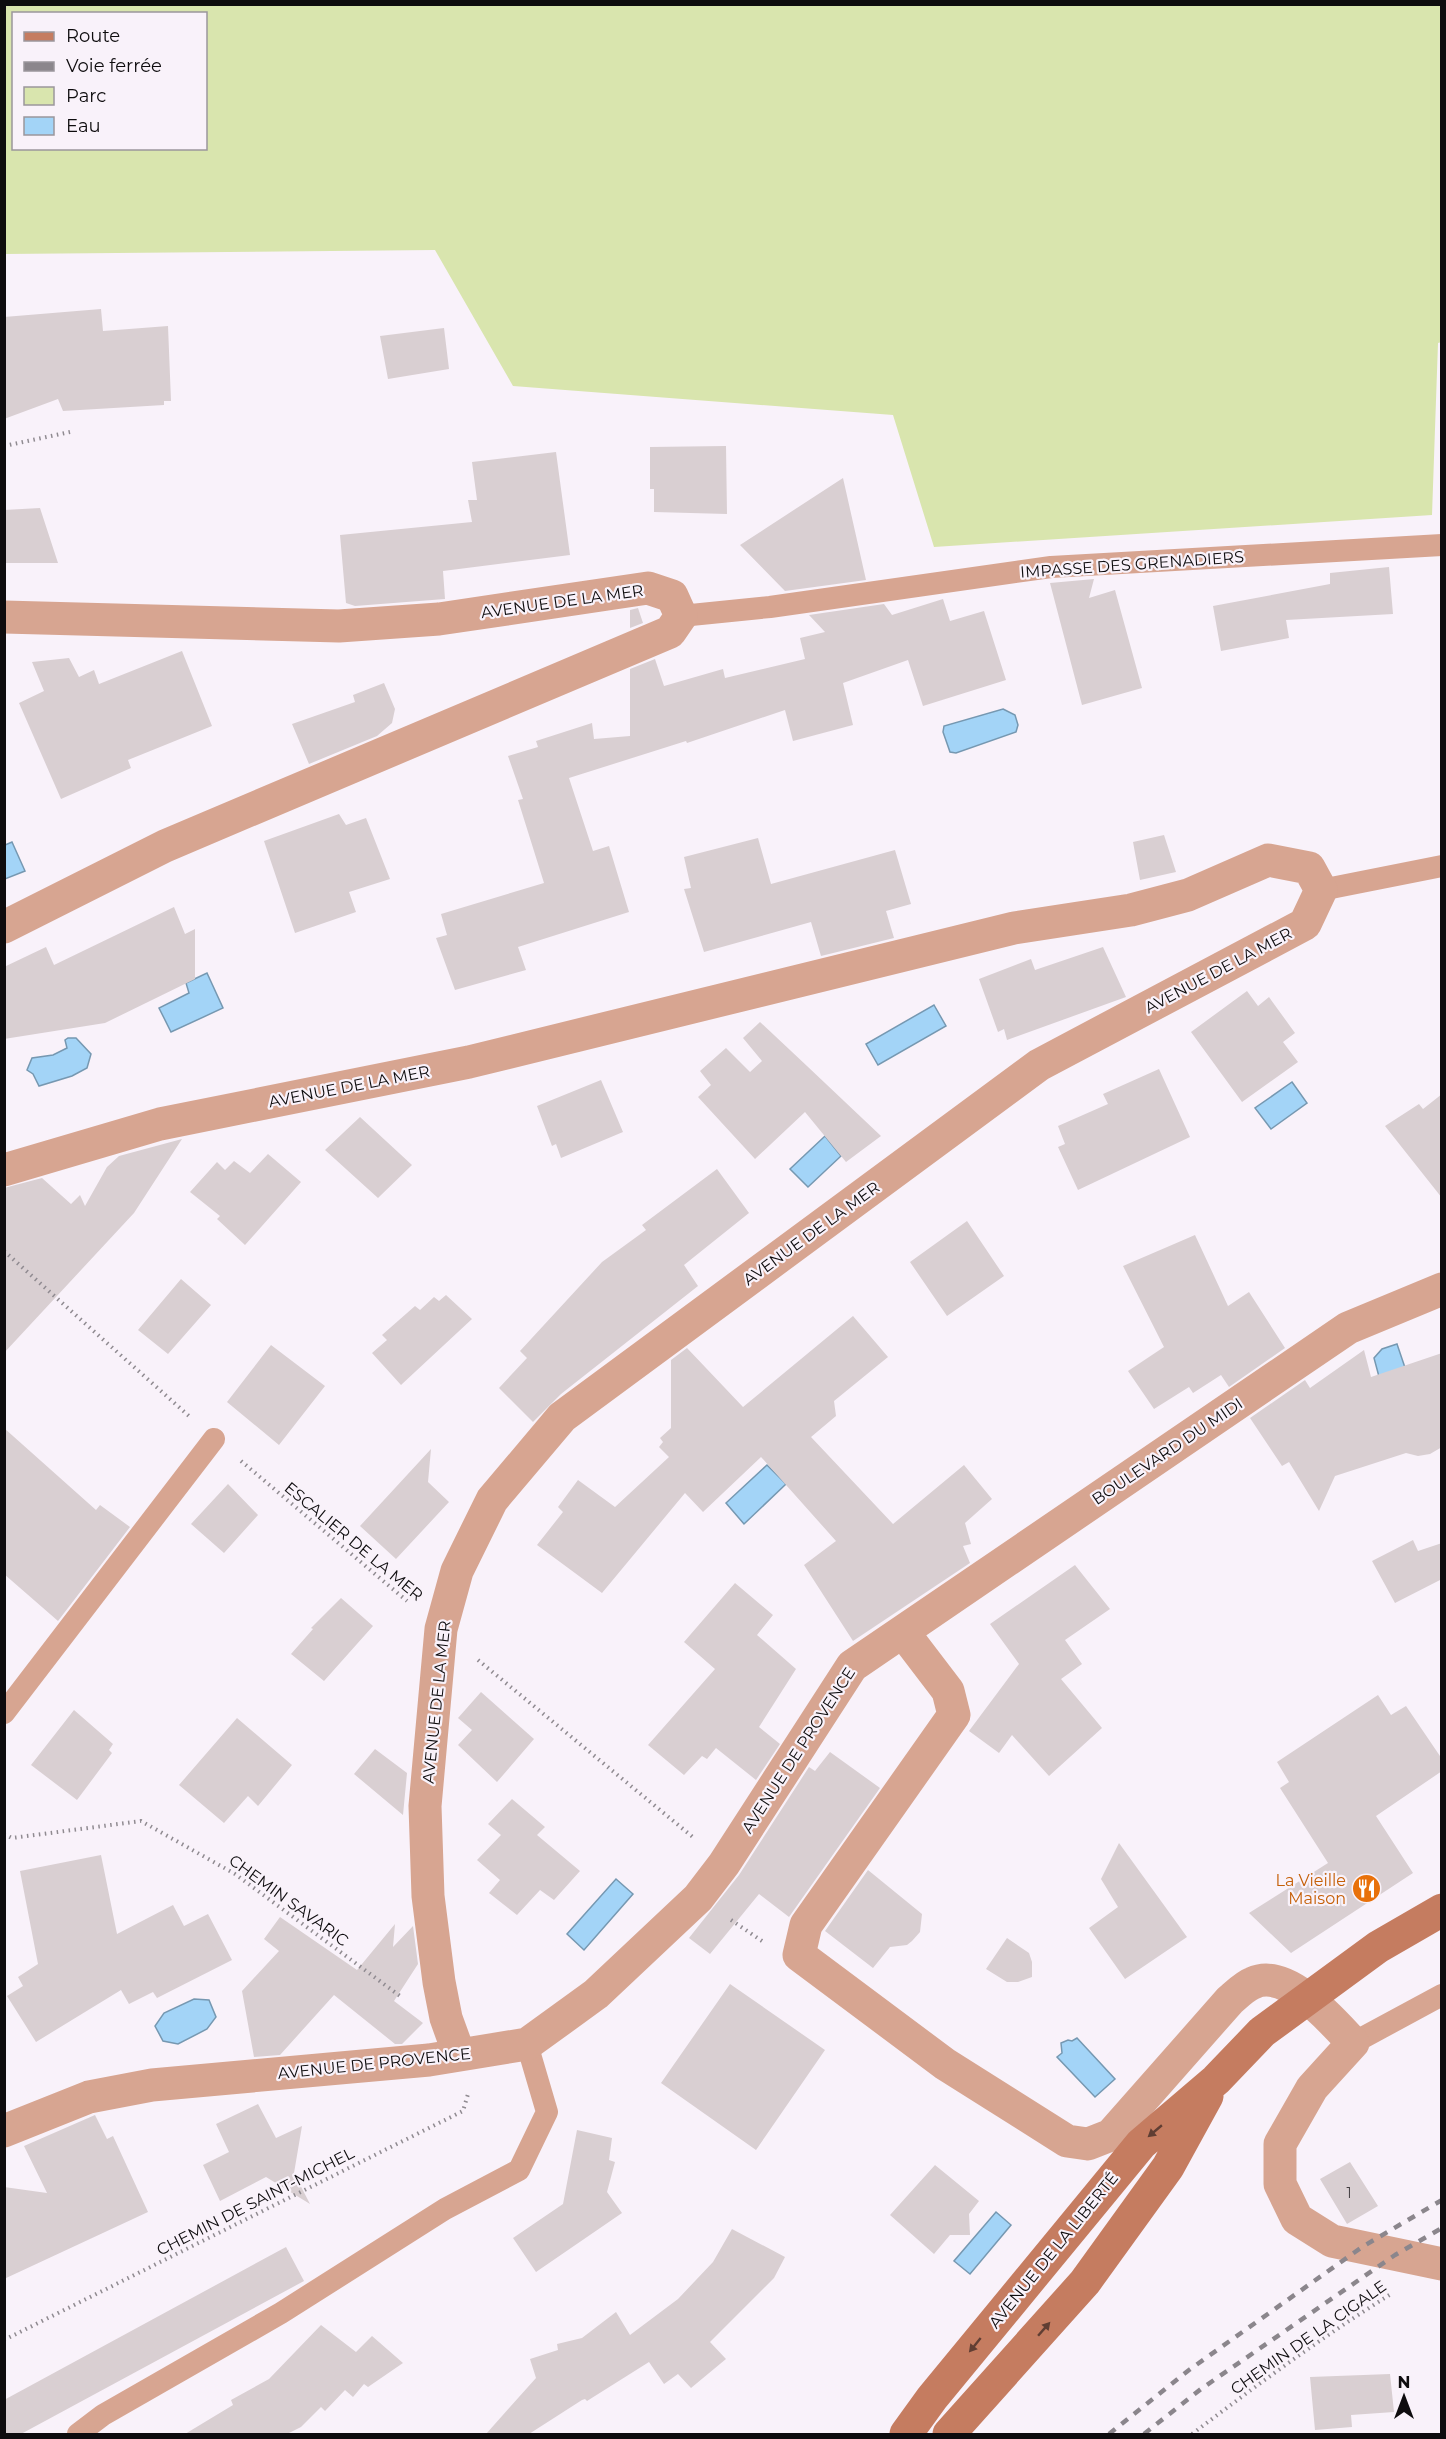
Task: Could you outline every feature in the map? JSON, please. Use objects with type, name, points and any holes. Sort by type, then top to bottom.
[{"type":"main road","name":"AVENUE DE LA LIBERTÉ","points":[[906,2434],[932,2398],[1141,2144],[1216,2080],[1262,2032],[1378,1947],[1442,1910]]},
{"type":"main road","name":"AVENUE DE LA LIBERTÉ","points":[[949,2434],[1085,2283],[1168,2167],[1216,2080]]},
{"type":"street","name":"AVENUE DE LA MER","points":[[4,617],[339,627],[439,619],[648,588],[672,596],[681,616]]},
{"type":"street","points":[[4,927],[165,846],[670,632],[681,616]]},
{"type":"street","name":"AVENUE DE LA MER","points":[[4,1170],[160,1124],[469,1062],[1014,928],[1131,910],[1188,895],[1268,860],[1309,868],[1321,890],[1305,924],[1039,1065],[561,1417],[492,1500],[457,1571],[441,1629],[425,1806],[428,1896],[439,1982],[446,2018],[459,2054]]},
{"type":"street","name":"BOULEVARD DU MIDI","points":[[903,1632],[1348,1328],[1442,1289]]},
{"type":"street","points":[[903,1632],[948,1691],[954,1714],[806,1925],[799,1955],[945,2064],[1067,2141],[1088,2144],[1111,2135],[1230,2000],[1254,1982],[1277,1981],[1308,1997],[1353,2043],[1312,2088],[1280,2144],[1280,2184],[1297,2219],[1332,2241],[1441,2264]]},
{"type":"street","name":"AVENUE DE PROVENCE","points":[[4,2131],[89,2097],[152,2085],[429,2060],[527,2044],[596,1994],[698,1898],[724,1864],[852,1666],[903,1632]]},
{"type":"lane","name":"IMPASSE DES GRENADIERS","points":[[681,616],[770,607],[1051,567],[1442,545]]},
{"type":"lane","points":[[1321,890],[1442,866]]},
{"type":"lane","points":[[4,1713],[214,1439]]},
{"type":"lane","points":[[1353,2043],[1442,1995]]},
{"type":"lane","points":[[78,2434],[103,2415],[281,2313],[445,2209],[519,2170],[547,2112],[527,2044]]},
{"type":"path","points":[[4,446],[70,432]]},
{"type":"path","name":"ESCALIER DE LA MER","points":[[4,1251],[214,1439],[724,1864]]},
{"type":"path","name":"CHEMIN SAVARIC","points":[[4,1834],[12,1838],[141,1821],[235,1874],[420,2012],[446,2018]]},
{"type":"path","points":[[698,1898],[770,1947],[799,1955]]},
{"type":"path","name":"CHEMIN DE SAINT-MICHEL","points":[[4,2340],[463,2111],[471,2088],[459,2054]]},
{"type":"path","name":"CHEMIN DE LA CIGALE","points":[[1192,2434],[1351,2320],[1441,2264]]},
{"type":"green space","points":[[4,5],[1441,5],[1442,342],[1438,343],[1432,515],[934,547],[893,415],[513,386],[435,250],[5,254]]},
{"type":"water","points":[[1003,709],[1015,715],[1018,725],[1016,732],[956,753],[950,752],[943,732],[944,726]]},
{"type":"water","points":[[12,842],[25,871],[5,879],[5,845]]},
{"type":"water","points":[[207,973],[223,1008],[171,1032],[159,1008],[189,993],[186,983]]},
{"type":"water","points":[[934,1005],[946,1026],[878,1065],[866,1044]]},
{"type":"water","points":[[76,1038],[91,1054],[87,1068],[72,1076],[39,1086],[33,1074],[27,1070],[32,1058],[53,1055],[67,1048],[65,1040]]},
{"type":"water","points":[[1292,1082],[1307,1103],[1271,1129],[1255,1108]]},
{"type":"water","points":[[825,1136],[841,1156],[808,1187],[790,1169]]},
{"type":"water","points":[[1397,1344],[1418,1406],[1385,1399],[1374,1358],[1382,1349]]},
{"type":"water","points":[[767,1465],[786,1484],[744,1524],[726,1503]]},
{"type":"water","points":[[616,1879],[633,1894],[584,1950],[567,1934]]},
{"type":"water","points":[[194,1999],[209,2000],[216,2017],[207,2029],[178,2044],[163,2041],[155,2026],[164,2013]]},
{"type":"water","points":[[1077,2038],[1115,2079],[1095,2097],[1057,2057],[1062,2053],[1061,2043]]},
{"type":"water","points":[[996,2212],[1011,2225],[970,2274],[954,2261]]},
{"type":"building","points":[[101,309],[103,331],[168,326],[171,401],[164,401],[164,405],[63,411],[58,399],[4,419],[4,317]]},
{"type":"building","points":[[444,328],[449,369],[388,379],[380,336]]},
{"type":"building","points":[[726,446],[727,514],[654,512],[654,489],[650,489],[650,447]]},
{"type":"building","points":[[556,452],[570,555],[443,571],[445,599],[355,606],[346,603],[340,535],[472,522],[468,500],[477,500],[472,462]]},
{"type":"building","points":[[843,478],[866,580],[785,591],[740,545]]},
{"type":"building","points":[[40,508],[58,563],[4,563],[4,510]]},
{"type":"building","points":[[1389,567],[1393,614],[1286,620],[1289,638],[1221,651],[1213,606],[1330,584],[1330,573]]},
{"type":"building","points":[[1094,579],[1089,598],[1115,590],[1142,688],[1082,705],[1050,583]]},
{"type":"building","points":[[943,599],[950,621],[984,611],[1006,680],[923,706],[908,660],[843,683],[853,725],[793,741],[785,710],[687,743],[686,741],[569,778],[593,851],[609,846],[629,912],[518,947],[526,970],[455,990],[436,938],[447,935],[441,914],[544,883],[518,800],[523,799],[508,756],[538,747],[536,741],[592,723],[594,739],[630,736],[630,669],[655,659],[664,686],[723,669],[725,678],[805,659],[800,638],[825,632],[809,615],[884,604],[892,615]]},
{"type":"building","points":[[638,608],[643,623],[630,628],[630,610]]},
{"type":"building","points":[[182,651],[212,726],[128,760],[131,768],[61,799],[19,703],[44,691],[32,662],[69,658],[79,677],[94,670],[99,684]]},
{"type":"building","points":[[384,683],[395,709],[392,723],[377,736],[309,764],[292,724],[355,702],[353,695]]},
{"type":"building","points":[[339,814],[346,825],[366,818],[390,879],[349,892],[356,912],[295,933],[264,841]]},
{"type":"building","points":[[1164,835],[1176,872],[1140,880],[1133,842]]},
{"type":"building","points":[[758,838],[771,884],[895,850],[911,904],[886,911],[894,938],[821,956],[811,922],[704,952],[684,889],[691,888],[684,857]]},
{"type":"building","points":[[174,907],[185,934],[195,929],[195,979],[105,1023],[4,1039],[4,967],[46,947],[54,965]]},
{"type":"building","points":[[1103,947],[1126,997],[1007,1040],[1004,1029],[998,1032],[979,979],[1031,959],[1035,970]]},
{"type":"building","points":[[1247,991],[1258,1006],[1269,997],[1295,1033],[1283,1042],[1298,1062],[1242,1102],[1191,1032]]},
{"type":"building","points":[[760,1022],[881,1136],[846,1162],[805,1112],[755,1159],[698,1097],[711,1085],[700,1071],[726,1048],[750,1072],[762,1061],[743,1038]]},
{"type":"building","points":[[1159,1069],[1190,1137],[1078,1190],[1058,1147],[1065,1144],[1058,1126],[1108,1104],[1103,1094]]},
{"type":"building","points":[[601,1080],[623,1132],[561,1158],[556,1144],[552,1146],[537,1106]]},
{"type":"building","points":[[1442,1094],[1442,1198],[1385,1126],[1419,1104],[1423,1109]]},
{"type":"building","points":[[360,1117],[412,1165],[378,1198],[325,1150]]},
{"type":"building","points":[[182,1139],[134,1213],[4,1353],[4,1188],[42,1178],[71,1204],[80,1195],[85,1206],[107,1167],[119,1156]]},
{"type":"building","points":[[268,1154],[301,1182],[245,1245],[217,1219],[220,1216],[190,1192],[217,1162],[225,1170],[234,1161],[250,1173]]},
{"type":"building","points":[[717,1169],[749,1213],[684,1265],[698,1286],[561,1394],[533,1422],[499,1388],[527,1358],[520,1351],[602,1262],[646,1230],[642,1225]]},
{"type":"building","points":[[967,1221],[1004,1276],[947,1316],[910,1262]]},
{"type":"building","points":[[1195,1235],[1228,1306],[1249,1292],[1285,1348],[1229,1387],[1221,1375],[1193,1393],[1189,1387],[1154,1409],[1128,1371],[1164,1347],[1123,1266]]},
{"type":"building","points":[[181,1279],[211,1305],[168,1354],[138,1330]]},
{"type":"building","points":[[446,1295],[472,1319],[401,1385],[372,1353],[387,1340],[382,1335],[415,1306],[420,1310],[434,1297],[439,1301]]},
{"type":"building","points":[[853,1316],[888,1357],[834,1401],[836,1416],[811,1437],[893,1524],[964,1465],[992,1499],[965,1523],[971,1544],[963,1546],[970,1563],[853,1641],[804,1565],[836,1541],[761,1457],[703,1512],[685,1493],[602,1593],[537,1545],[563,1512],[558,1507],[578,1480],[615,1507],[669,1457],[659,1447],[663,1442],[660,1438],[671,1428],[671,1360],[687,1348],[743,1407]]},
{"type":"building","points":[[271,1345],[325,1386],[279,1445],[227,1402]]},
{"type":"building","points":[[1364,1350],[1371,1377],[1442,1353],[1442,1447],[1430,1454],[1418,1456],[1406,1453],[1335,1476],[1319,1511],[1289,1462],[1282,1466],[1250,1418],[1305,1380],[1310,1388]]},
{"type":"building","points":[[4,1428],[96,1510],[100,1505],[130,1527],[58,1621],[4,1574]]},
{"type":"building","points":[[431,1449],[428,1482],[449,1502],[396,1559],[360,1526]]},
{"type":"building","points":[[228,1484],[258,1515],[224,1553],[191,1524]]},
{"type":"building","points":[[1413,1540],[1418,1551],[1442,1543],[1442,1579],[1395,1603],[1372,1561]]},
{"type":"building","points":[[1075,1565],[1110,1609],[1065,1640],[1082,1664],[1061,1679],[1102,1728],[1049,1776],[1012,1735],[999,1753],[969,1731],[1019,1664],[990,1624]]},
{"type":"building","points":[[735,1583],[773,1615],[757,1635],[796,1669],[759,1727],[780,1744],[756,1780],[716,1748],[707,1759],[702,1756],[684,1775],[648,1745],[715,1669],[684,1642]]},
{"type":"building","points":[[341,1598],[373,1626],[324,1681],[291,1654],[313,1629],[311,1628]]},
{"type":"building","points":[[481,1692],[534,1739],[497,1782],[458,1745],[472,1730],[458,1718]]},
{"type":"building","points":[[1378,1695],[1391,1715],[1406,1706],[1442,1759],[1442,1771],[1376,1816],[1413,1873],[1291,1953],[1249,1913],[1328,1863],[1280,1788],[1289,1782],[1277,1762]]},
{"type":"building","points":[[74,1710],[113,1744],[109,1750],[112,1753],[77,1800],[31,1765]]},
{"type":"building","points":[[237,1718],[292,1765],[258,1806],[248,1796],[224,1823],[179,1785]]},
{"type":"building","points":[[375,1749],[407,1773],[403,1815],[354,1774]]},
{"type":"building","points":[[830,1752],[880,1788],[789,1917],[759,1894],[710,1954],[689,1938],[739,1875],[809,1767],[815,1771]]},
{"type":"building","points":[[512,1799],[545,1827],[537,1835],[580,1871],[554,1900],[540,1890],[517,1915],[489,1893],[500,1880],[477,1860],[501,1835],[488,1824]]},
{"type":"building","points":[[1119,1843],[1187,1937],[1125,1979],[1089,1928],[1118,1907],[1101,1879]]},
{"type":"building","points":[[101,1855],[117,1934],[173,1905],[184,1926],[208,1914],[232,1960],[157,1998],[153,1992],[129,2004],[121,1990],[36,2042],[7,1996],[23,1986],[18,1977],[38,1964],[20,1871]]},
{"type":"building","points":[[868,1870],[922,1914],[920,1932],[912,1941],[907,1945],[890,1947],[873,1968],[825,1931]]},
{"type":"building","points":[[280,1917],[357,1970],[395,1924],[393,1947],[413,1926],[418,1964],[394,2001],[423,2023],[402,2044],[395,2044],[334,1995],[280,2055],[254,2057],[242,1991],[279,1951],[264,1939]]},
{"type":"building","points":[[1007,1938],[1029,1953],[1032,1962],[1032,1977],[1018,1982],[1007,1982],[986,1969]]},
{"type":"building","points":[[730,1984],[825,2050],[756,2150],[661,2083]]},
{"type":"building","points":[[258,2104],[276,2138],[302,2126],[294,2173],[310,2204],[266,2177],[220,2201],[203,2165],[229,2152],[216,2124]]},
{"type":"building","points":[[95,2115],[107,2139],[113,2136],[148,2212],[4,2279],[4,2187],[47,2193],[24,2146]]},
{"type":"building","points":[[577,2130],[612,2138],[609,2160],[615,2162],[607,2192],[622,2213],[536,2272],[513,2238],[563,2204]]},
{"type":"building","points":[[1350,2162],[1378,2206],[1347,2224],[1320,2179]]},
{"type":"building","points":[[935,2165],[979,2201],[969,2214],[970,2235],[950,2235],[934,2254],[890,2215]]},
{"type":"building","points":[[732,2229],[785,2257],[774,2278],[710,2342],[726,2359],[691,2388],[678,2374],[664,2384],[649,2362],[587,2401],[582,2400],[529,2434],[486,2434],[536,2378],[530,2359],[558,2350],[557,2344],[582,2338],[616,2312],[630,2335],[678,2299],[713,2262]]},
{"type":"building","points":[[286,2247],[304,2281],[21,2434],[4,2434],[4,2400]]},
{"type":"building","points":[[321,2325],[356,2352],[372,2336],[403,2363],[368,2387],[364,2384],[353,2397],[345,2390],[325,2411],[321,2407],[301,2427],[287,2434],[185,2434],[233,2405],[231,2400],[269,2379]]},
{"type":"building","points":[[1390,2374],[1394,2412],[1351,2415],[1352,2427],[1315,2430],[1310,2377]]},
{"type":"railway","points":[[1109,2434],[1189,2370],[1362,2247],[1442,2200]]},
{"type":"railway","points":[[1144,2434],[1201,2389],[1395,2255],[1442,2228]]},
{"type":"place","name":"La Vieille Maison","points":[[1367,1889]]}]
